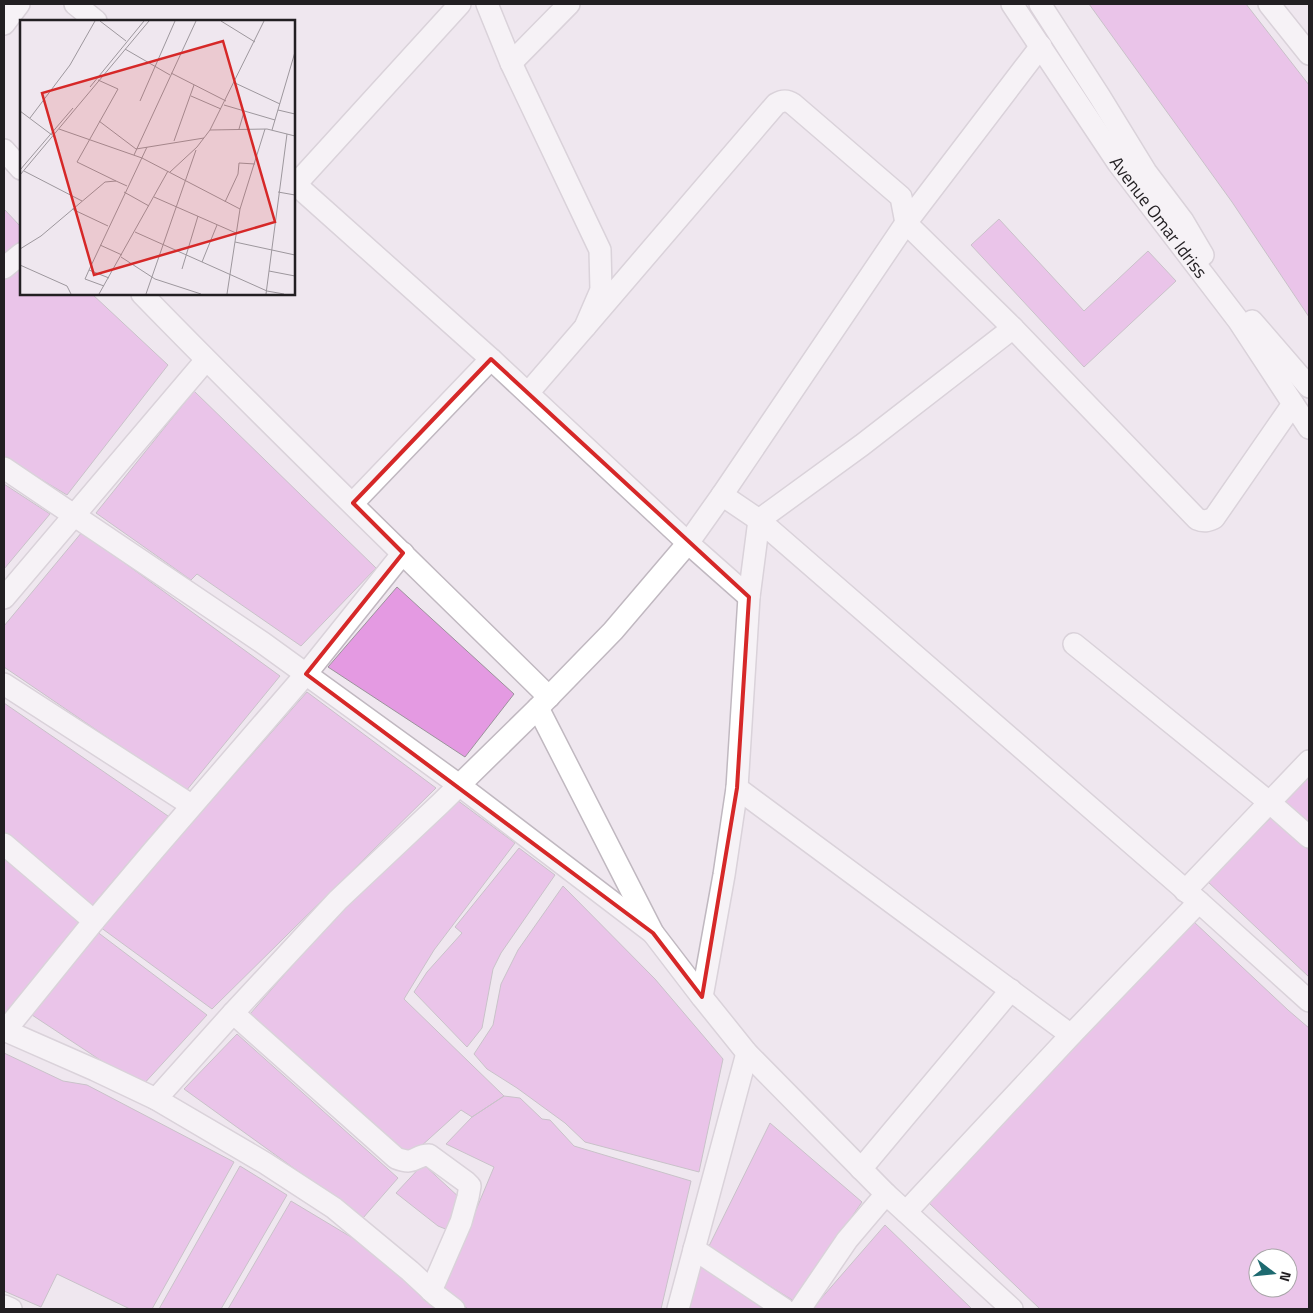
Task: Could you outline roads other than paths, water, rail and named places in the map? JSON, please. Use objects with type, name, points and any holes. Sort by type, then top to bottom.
[{"type":"street","points":[[4,24],[19,4]]},
{"type":"street","points":[[75,4],[95,20]]},
{"type":"street","points":[[460,4],[295,184],[491,359],[688,543],[749,597]]},
{"type":"street","points":[[487,4],[511,63],[600,250],[601,290],[585,327]]},
{"type":"street","points":[[511,63],[568,4]]},
{"type":"street","name":"Avenue Omar Idriss","points":[[1012,4],[1118,164],[1238,320],[1309,428]]},
{"type":"street","points":[[1040,4],[1146,172],[1183,221],[1221,286],[1309,387]]},
{"type":"street","points":[[1269,4],[1309,54]]},
{"type":"street","points":[[156,1100],[233,1013],[338,900],[544,703],[613,631],[688,543],[906,223],[1040,46]]},
{"type":"street","points":[[528,393],[776,104],[788,101],[901,197],[906,223],[1014,328],[1197,519],[1207,521],[1214,518],[1292,404]]},
{"type":"street","points":[[4,150],[20,168]]},
{"type":"street","points":[[4,268],[20,255]]},
{"type":"street","points":[[143,295],[272,426],[404,553],[544,703],[653,934],[748,1053],[886,1194],[1011,1309]]},
{"type":"street","points":[[702,997],[724,875],[737,788],[749,597],[758,520],[856,450],[1014,328]]},
{"type":"street","points":[[352,503],[491,359]]},
{"type":"street","points":[[4,598],[206,360]]},
{"type":"street","points":[[4,468],[263,643],[459,785],[653,934]]},
{"type":"street","points":[[722,495],[758,520],[1309,1001]]},
{"type":"street","points":[[404,553],[306,674],[191,806],[4,1030],[95,1070],[156,1100],[265,1163],[334,1208],[410,1270],[454,1309]]},
{"type":"street","points":[[1074,644],[1269,802],[1309,837]]},
{"type":"street","points":[[4,684],[191,806]]},
{"type":"street","points":[[906,1212],[1071,1035],[1192,897],[1269,802],[1309,761]]},
{"type":"street","points":[[737,788],[1071,1035]]},
{"type":"street","points":[[4,844],[94,921]]},
{"type":"street","points":[[861,1169],[1011,990]]},
{"type":"street","points":[[233,1013],[396,1158],[403,1161],[414,1161],[429,1155],[470,1186],[461,1222],[431,1290]]},
{"type":"street","points":[[678,1309],[748,1053]]},
{"type":"street","points":[[800,1309],[847,1240],[886,1194]]},
{"type":"street","points":[[694,1249],[784,1309]]},
{"type":"street","points":[[4,1306],[11,1309]]}]
